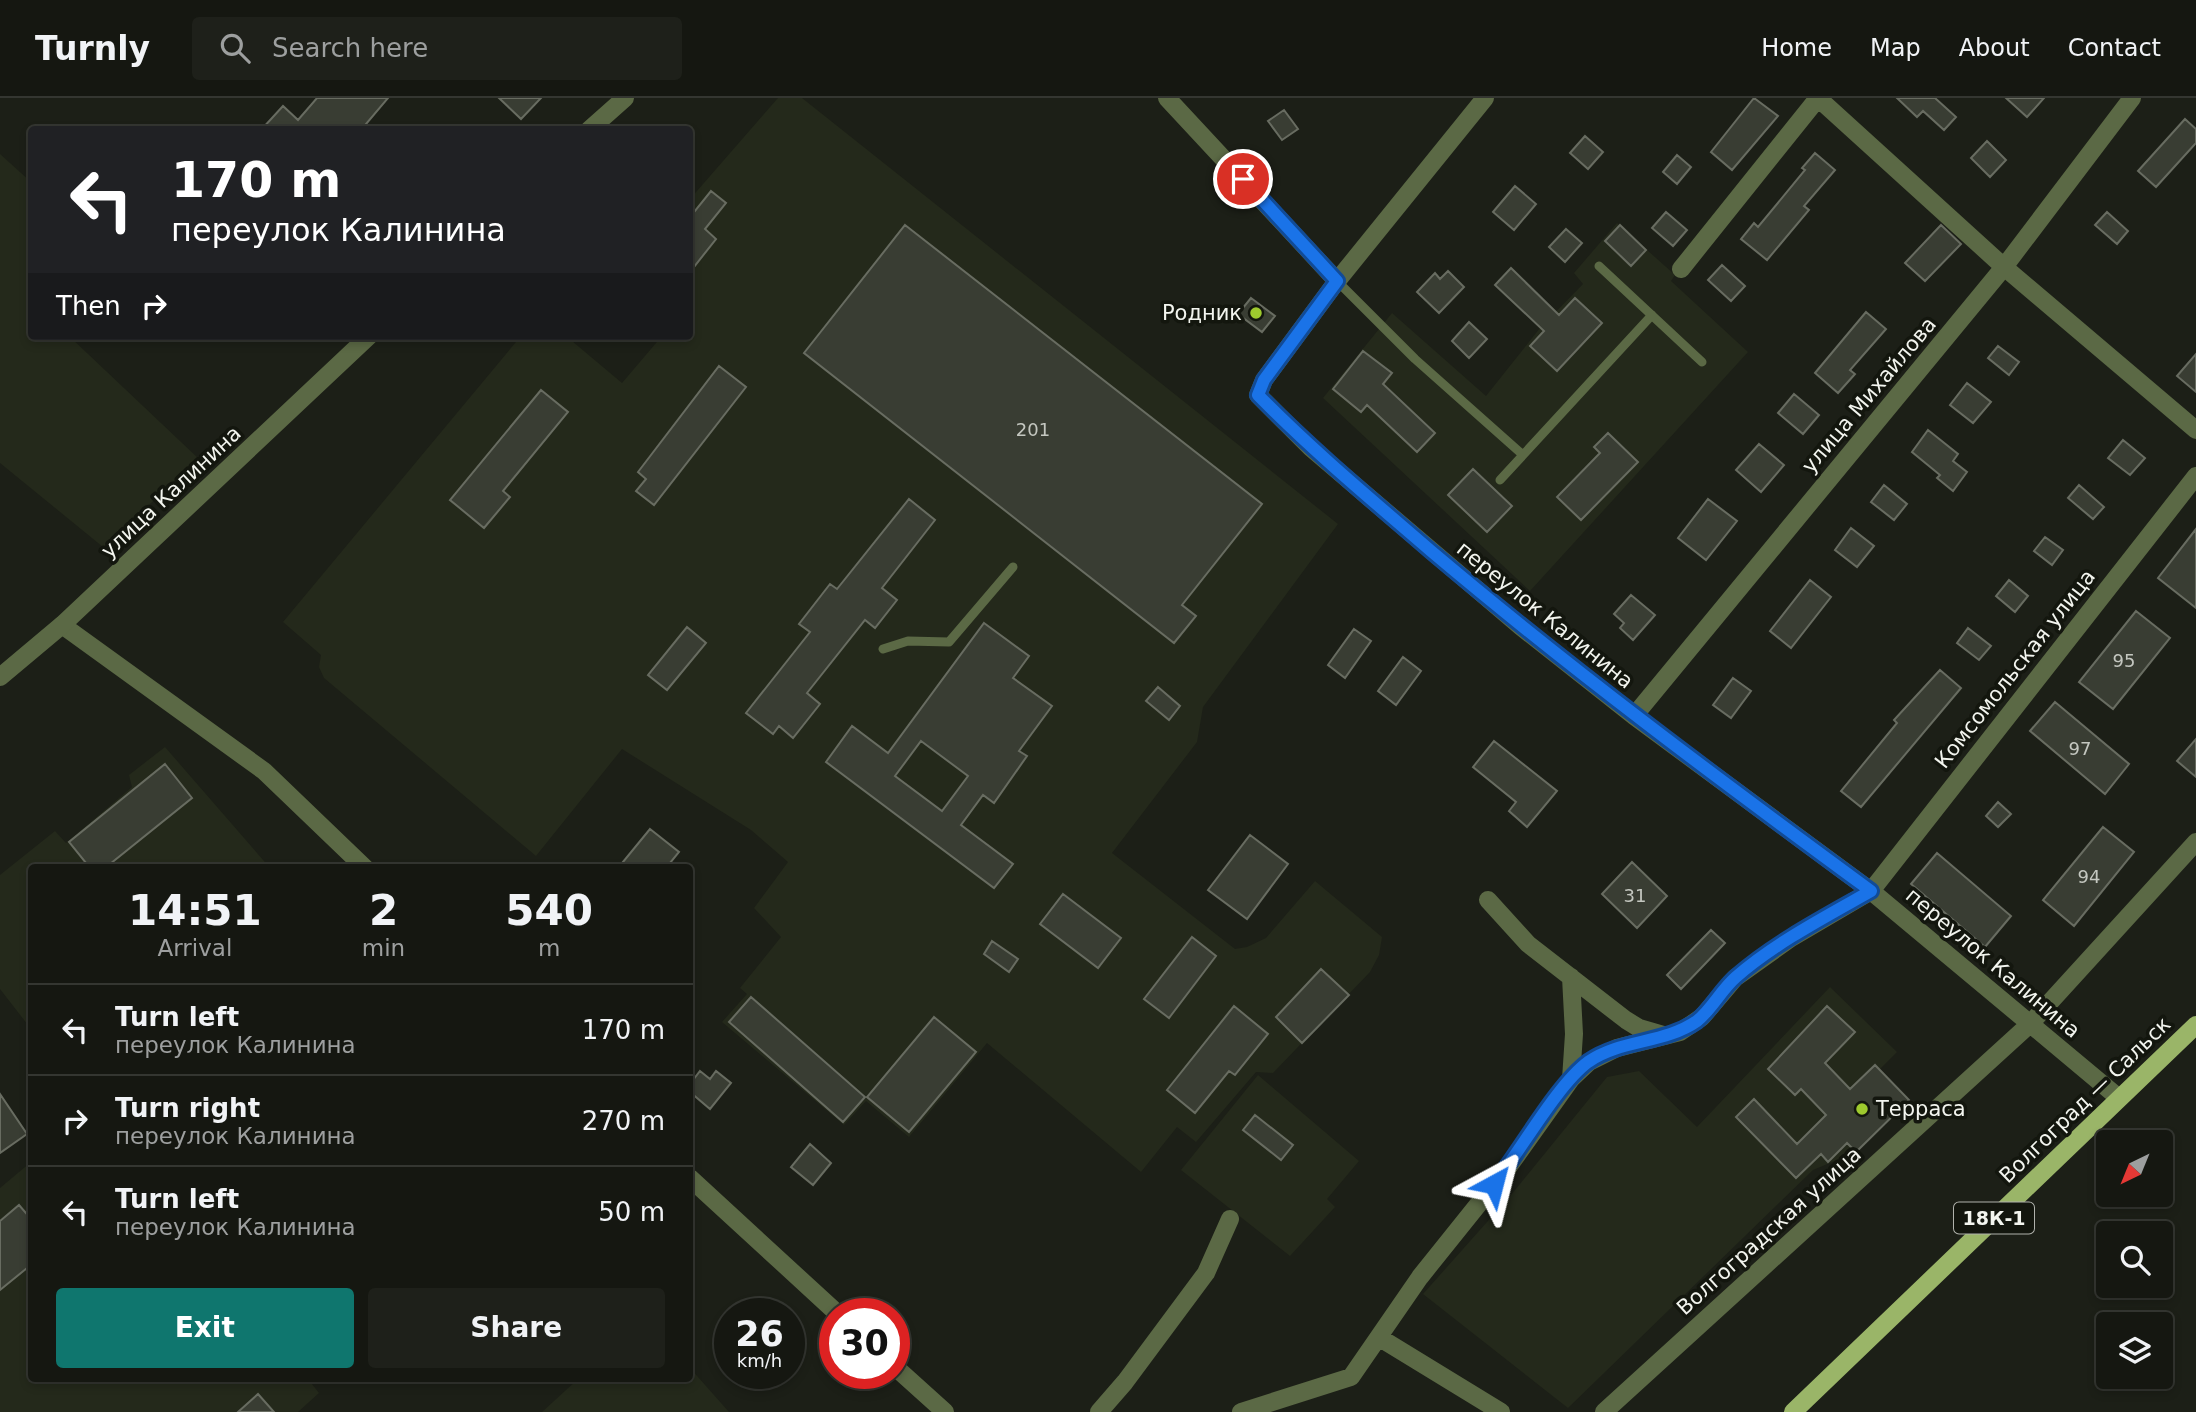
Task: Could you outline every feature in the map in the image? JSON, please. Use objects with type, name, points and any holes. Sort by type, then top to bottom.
[{"type":"main road","name":"Волгоград — Сальск","points":[[1793,1412],[2196,1025]]},
{"type":"street","points":[[594,126],[625,98]]},
{"type":"street","points":[[1167,98],[1337,281],[1485,98]]},
{"type":"street","points":[[1681,269],[1818,98],[2004,267],[2196,430]]},
{"type":"street","name":"улица Михайлова","points":[[1634,716],[2004,267],[2133,98]]},
{"type":"street","name":"переулок Калинина","points":[[1337,281],[1264,380],[1258,395],[1311,449],[1520,626],[1634,716],[1871,891],[2119,1098]]},
{"type":"street","name":"улица Калинина","points":[[0,677],[62,625],[365,340]]},
{"type":"street","name":"Комсомольская улица","points":[[1871,891],[2196,476]]},
{"type":"street","points":[[62,625],[264,771],[361,864]]},
{"type":"street","name":"Волгоградская улица","points":[[1604,1412],[2031,1024],[2196,842]]},
{"type":"street","points":[[1241,1412],[1352,1377],[1420,1277],[1508,1166],[1571,1079],[1589,1062],[1617,1048],[1680,1032],[1702,1017],[1735,978],[1791,938],[1871,891]]},
{"type":"street","points":[[1488,900],[1507,925],[1571,978],[1639,1028],[1665,1036]]},
{"type":"street","points":[[1571,978],[1574,1034],[1571,1079]]},
{"type":"street","points":[[693,1181],[821,1298]]},
{"type":"street","points":[[1099,1412],[1206,1273],[1230,1219]]},
{"type":"street","points":[[1380,1338],[1501,1412]]},
{"type":"street","points":[[910,1380],[945,1412]]},
{"type":"lane","points":[[1599,266],[1702,362]]},
{"type":"lane","points":[[1337,281],[1415,359],[1522,455]]},
{"type":"lane","points":[[1500,481],[1652,315]]},
{"type":"lane","points":[[883,649],[908,641],[949,642],[1013,567]]},
{"type":"shaded area","points":[[778,98],[802,98],[1338,524],[1203,707],[1197,742],[1112,853],[1235,949],[1247,947],[1266,938],[1315,881],[1382,937],[1379,955],[1370,972],[1273,1073],[1256,1072],[1196,1142],[1177,1127],[1141,1172],[987,1043],[909,1137],[866,1101],[844,1125],[722,1022],[747,994],[740,988],[781,937],[754,908],[788,862],[751,830],[622,749],[536,856],[324,678],[319,667],[321,655],[283,622],[518,340],[571,340],[622,383],[659,340],[693,340],[693,196]]},
{"type":"shaded area","points":[[0,154],[28,179],[28,340],[73,340],[199,459],[103,547],[0,463]]},
{"type":"shaded area","points":[[1617,223],[1675,275],[1671,281],[1748,352],[1530,591],[1323,398],[1392,313],[1486,396],[1540,328],[1583,284],[1574,273]]},
{"type":"shaded area","points":[[165,747],[267,864],[28,864],[28,1025],[0,989],[0,875],[55,831],[66,843],[132,787],[129,775]]},
{"type":"shaded area","points":[[1830,987],[1897,1052],[1879,1070],[1856,1152],[1813,1170],[1568,1408],[1423,1294],[1511,1195],[1607,1077],[1639,1071],[1697,1127]]},
{"type":"shaded area","points":[[1258,1075],[1359,1161],[1327,1199],[1335,1207],[1290,1256],[1181,1170]]},
{"type":"shaded area","points":[[28,1165],[28,1382],[310,1382],[319,1393],[298,1412],[0,1412],[0,1188]]},
{"type":"shaded area","points":[[693,1371],[729,1412],[542,1412],[575,1382],[693,1382]]},
{"type":"building","points":[[317,98],[388,98],[364,126],[265,126],[283,106],[298,120]]},
{"type":"building","points":[[499,98],[541,98],[521,119]]},
{"type":"building","points":[[1754,98],[1778,116],[1732,170],[1711,152]]},
{"type":"building","points":[[1897,98],[1935,98],[1956,117],[1944,130],[1923,111],[1917,117]]},
{"type":"building","points":[[2006,98],[2044,98],[2027,117]]},
{"type":"building","points":[[1284,110],[1298,129],[1282,140],[1268,121]]},
{"type":"building","points":[[2185,119],[2196,129],[2196,143],[2156,187],[2138,171]]},
{"type":"building","points":[[1585,136],[1603,152],[1588,169],[1570,153]]},
{"type":"building","points":[[1987,141],[2006,160],[1990,177],[1971,158]]},
{"type":"building","points":[[1815,153],[1835,170],[1804,206],[1809,210],[1767,260],[1741,239],[1754,223],[1758,227],[1805,170],[1802,168]]},
{"type":"building","points":[[1677,155],[1691,167],[1677,184],[1663,172]]},
{"type":"building","points":[[1515,186],[1536,204],[1514,230],[1493,212]]},
{"type":"building","points":[[711,191],[726,203],[705,229],[716,239],[693,268],[693,213]]},
{"type":"building","points":[[1666,212],[1687,230],[1673,246],[1652,228]]},
{"type":"building","points":[[2107,212],[2128,231],[2117,244],[2095,225]]},
{"type":"building","points":[[905,225],[1262,504],[1182,605],[1196,616],[1174,643],[804,353]]},
{"type":"building","points":[[1620,225],[1646,250],[1631,266],[1605,241]]},
{"type":"building","points":[[1941,225],[1961,244],[1925,281],[1905,263]]},
{"type":"building","points":[[1566,229],[1582,243],[1565,262],[1549,247]]},
{"type":"building","points":[[1722,265],[1745,286],[1731,301],[1708,280]]},
{"type":"building","points":[[1511,268],[1559,315],[1575,298],[1602,323],[1557,371],[1530,346],[1544,331],[1495,285]]},
{"type":"building","points":[[1448,271],[1464,287],[1439,313],[1417,292],[1435,273],[1440,279]]},
{"type":"building","points":[[1251,298],[1275,316],[1262,332],[1238,314]]},
{"type":"building","points":[[1866,312],[1886,329],[1850,370],[1855,374],[1838,393],[1815,373]]},
{"type":"building","points":[[1469,322],[1487,339],[1469,358],[1452,341]]},
{"type":"building","points":[[1998,346],[2019,362],[2009,375],[1988,358]]},
{"type":"building","points":[[1363,351],[1392,373],[1383,384],[1435,433],[1417,452],[1367,405],[1361,412],[1333,389]]},
{"type":"building","points":[[2196,354],[2196,392],[2177,376]]},
{"type":"building","points":[[719,366],[746,387],[654,505],[636,491],[646,479],[638,472]]},
{"type":"building","points":[[1967,383],[1991,402],[1973,423],[1950,405]]},
{"type":"building","points":[[541,390],[568,412],[503,491],[510,497],[484,528],[450,500]]},
{"type":"building","points":[[1794,394],[1819,415],[1803,434],[1778,413]]},
{"type":"building","points":[[1928,430],[1958,454],[1953,461],[1967,472],[1953,491],[1937,478],[1940,475],[1912,452]]},
{"type":"building","points":[[1608,433],[1638,462],[1581,520],[1557,497],[1600,453],[1594,447]]},
{"type":"building","points":[[2123,440],[2145,458],[2130,475],[2108,458]]},
{"type":"building","points":[[1759,444],[1784,465],[1761,492],[1736,470]]},
{"type":"building","points":[[1473,469],[1512,506],[1487,532],[1448,495]]},
{"type":"building","points":[[1884,485],[1907,504],[1894,520],[1871,502]]},
{"type":"building","points":[[2079,485],[2104,507],[2093,519],[2068,498]]},
{"type":"building","points":[[909,499],[935,520],[882,588],[897,600],[875,628],[865,620],[807,693],[820,704],[793,738],[779,726],[773,734],[746,713],[810,632],[799,624],[830,584],[837,589]]},
{"type":"building","points":[[1708,499],[1737,521],[1706,560],[1678,538]]},
{"type":"building","points":[[1851,528],[1874,546],[1857,567],[1835,550]]},
{"type":"building","points":[[2196,529],[2196,608],[2158,578]]},
{"type":"building","points":[[2045,537],[2063,550],[2052,565],[2034,551]]},
{"type":"building","points":[[1810,580],[1831,597],[1791,648],[1770,631]]},
{"type":"building","points":[[2009,580],[2028,596],[2015,612],[1996,596]]},
{"type":"building","points":[[1631,595],[1655,615],[1633,640],[1620,628],[1624,623],[1614,614]]},
{"type":"building","points":[[2136,611],[2170,638],[2113,709],[2079,682]]},
{"type":"building","points":[[984,623],[1029,656],[1013,678],[1052,706],[1019,751],[1027,756],[994,803],[983,795],[961,825],[1013,864],[994,888],[826,762],[852,726],[888,753]],"holes":[[[921,741],[968,776],[942,811],[895,776]]]},
{"type":"building","points":[[687,627],[706,643],[667,690],[648,675]]},
{"type":"building","points":[[1968,628],[1991,646],[1979,660],[1957,643]]},
{"type":"building","points":[[1354,629],[1371,641],[1345,678],[1328,665]]},
{"type":"building","points":[[1403,657],[1421,671],[1396,705],[1378,691]]},
{"type":"building","points":[[1940,670],[1961,688],[1861,807],[1841,791],[1897,723],[1894,720]]},
{"type":"building","points":[[1733,678],[1751,691],[1731,718],[1713,705]]},
{"type":"building","points":[[1158,687],[1180,706],[1169,720],[1146,701]]},
{"type":"building","points":[[2055,702],[2129,764],[2105,794],[2030,731]]},
{"type":"building","points":[[2196,739],[2196,777],[2177,761]]},
{"type":"building","points":[[1494,741],[1557,791],[1527,827],[1509,811],[1516,802],[1473,767]]},
{"type":"building","points":[[165,764],[192,798],[110,864],[87,864],[69,842]]},
{"type":"building","points":[[1998,802],[2011,814],[1998,827],[1986,816]]},
{"type":"building","points":[[2103,827],[2134,852],[2074,926],[2043,900]]},
{"type":"building","points":[[650,829],[679,852],[669,864],[621,864]]},
{"type":"building","points":[[1250,835],[1288,864],[1247,919],[1208,890]]},
{"type":"building","points":[[1937,853],[2011,916],[1985,947],[1911,884]]},
{"type":"building","points":[[1632,862],[1667,896],[1637,928],[1602,894]]},
{"type":"building","points":[[1063,894],[1121,938],[1098,968],[1040,924]]},
{"type":"building","points":[[1711,930],[1725,943],[1681,989],[1667,975]]},
{"type":"building","points":[[1192,937],[1216,956],[1169,1018],[1144,999]]},
{"type":"building","points":[[992,941],[1018,959],[1009,972],[984,954]]},
{"type":"building","points":[[1321,969],[1349,995],[1302,1043],[1276,1017]]},
{"type":"building","points":[[751,997],[865,1097],[843,1122],[729,1022]]},
{"type":"building","points":[[1234,1006],[1268,1034],[1235,1075],[1229,1071],[1195,1113],[1167,1090]]},
{"type":"building","points":[[1827,1006],[1855,1032],[1825,1063],[1850,1089],[1875,1065],[1909,1100],[1856,1152],[1847,1143],[1828,1162],[1821,1154],[1796,1178],[1736,1117],[1754,1099],[1797,1144],[1826,1115],[1801,1089],[1795,1095],[1768,1069]]},
{"type":"building","points":[[934,1017],[976,1052],[909,1132],[867,1097]]},
{"type":"building","points":[[700,1071],[710,1079],[716,1071],[731,1083],[710,1109],[693,1095],[693,1080]]},
{"type":"building","points":[[0,1094],[27,1134],[0,1153]]},
{"type":"building","points":[[1255,1115],[1293,1145],[1281,1160],[1243,1130]]},
{"type":"building","points":[[810,1144],[831,1163],[813,1185],[791,1167]]},
{"type":"building","points":[[19,1205],[28,1215],[28,1267],[0,1290],[0,1221]]},
{"type":"building","points":[[258,1394],[274,1412],[238,1412]]},
{"type":"place","name":"Родник","points":[[1256,313]]},
{"type":"place","name":"Терраса","points":[[1862,1109]]},
{"type":"route","points":[[1243,179],[1337,281],[1264,380],[1258,395],[1311,449],[1520,626],[1634,716],[1871,891],[1791,938],[1735,978],[1702,1017],[1680,1032],[1617,1048],[1589,1062],[1571,1079],[1494,1184]]}]
